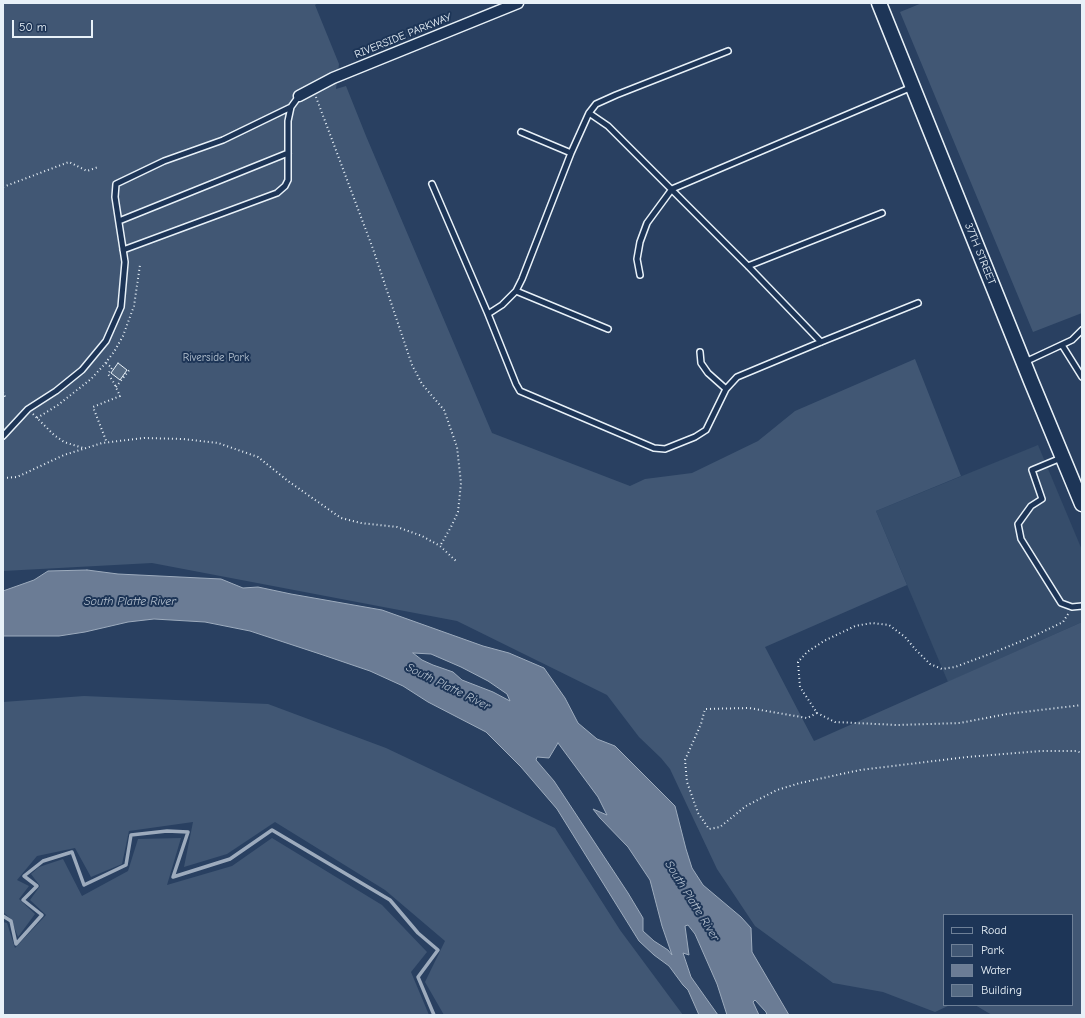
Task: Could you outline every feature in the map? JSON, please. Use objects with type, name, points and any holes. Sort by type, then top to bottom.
[{"type":"main road","name":"37TH STREET","points":[[879,3],[1082,504]]},
{"type":"street","name":"RIVERSIDE PARKWAY","points":[[299,96],[333,78],[518,3]]},
{"type":"lane","points":[[488,314],[502,305],[516,291],[571,153],[589,113],[596,104],[728,51]]},
{"type":"lane","points":[[640,275],[637,259],[647,223],[672,189],[913,86]]},
{"type":"lane","points":[[123,250],[277,193],[285,186],[288,180],[288,121],[291,107],[299,96]]},
{"type":"lane","points":[[3,436],[28,409],[56,391],[82,370],[106,341],[122,307],[125,262],[115,197],[116,184],[164,161],[223,140],[291,107]]},
{"type":"lane","points":[[589,113],[608,126],[672,189],[821,342]]},
{"type":"lane","points":[[521,132],[571,153]]},
{"type":"lane","points":[[118,221],[288,153]]},
{"type":"lane","points":[[432,184],[520,391],[654,448],[666,449],[695,437],[706,430],[726,389],[737,377],[918,303]]},
{"type":"lane","points":[[748,266],[882,213]]},
{"type":"lane","points":[[516,291],[608,329]]},
{"type":"lane","points":[[1024,363],[1072,340],[1082,330]]},
{"type":"lane","points":[[1062,345],[1082,377]]},
{"type":"lane","points":[[700,352],[701,363],[708,373],[726,389]]},
{"type":"lane","points":[[1063,457],[1032,470],[1042,499],[1031,506],[1018,524],[1021,539],[1061,603],[1072,608],[1082,606]]},
{"type":"path","points":[[316,96],[373,249],[412,365],[422,384],[444,410],[457,447],[461,483],[458,512],[440,546]]},
{"type":"path","points":[[3,187],[69,162],[87,171],[98,167]]},
{"type":"path","points":[[106,363],[112,368],[108,374],[114,382],[120,396],[93,407],[107,443]]},
{"type":"path","points":[[116,386],[130,369]]},
{"type":"path","points":[[3,392],[6,399]]},
{"type":"path","points":[[28,409],[54,435],[64,442],[84,449]]},
{"type":"path","points":[[3,478],[17,477],[64,455],[107,443],[144,438],[183,439],[218,443],[258,457],[288,481],[341,518],[361,523],[397,527],[422,536],[440,546],[456,561]]},
{"type":"path","points":[[1072,608],[1063,622],[1036,635],[955,667],[942,669],[930,664],[905,636],[889,625],[872,623],[855,626],[824,641],[807,652],[798,662],[800,687],[817,713],[835,722],[898,725],[960,723],[1007,714],[1082,705]]},
{"type":"path","points":[[817,713],[807,718],[749,708],[705,709],[701,724],[685,760],[687,782],[698,813],[709,829],[720,827],[746,806],[777,790],[800,783],[860,770],[966,757],[1041,751],[1076,751],[1082,753]]},
{"type":"shaded area","points":[[1038,445],[1082,550],[1082,622],[948,682],[876,511]]},
{"type":"green space","name":"Riverside Park","points":[[3,3],[318,3],[315,5],[339,64],[336,89],[346,86],[492,433],[630,486],[645,479],[692,473],[758,441],[795,411],[915,359],[961,476],[876,511],[907,585],[765,647],[814,741],[1082,622],[1082,1015],[992,1015],[977,1006],[1073,1006],[1073,914],[943,914],[943,1006],[948,1006],[935,1012],[883,992],[833,983],[755,926],[717,869],[670,769],[639,737],[607,695],[457,621],[152,563],[3,571]]},
{"type":"green space","points":[[922,3],[1082,3],[1082,313],[1033,332],[900,12]]},
{"type":"green space","points":[[84,696],[268,704],[386,748],[555,828],[620,930],[683,1015],[444,1015],[425,982],[445,941],[385,890],[275,822],[227,854],[184,867],[193,822],[129,831],[122,864],[91,877],[75,848],[37,856],[17,880],[29,886],[19,899],[35,914],[18,937],[11,919],[3,912],[3,702]]},
{"type":"green space","points":[[181,838],[167,885],[232,866],[272,838],[382,905],[427,952],[411,972],[429,1015],[3,1015],[3,922],[7,923],[15,948],[46,915],[30,900],[40,886],[31,874],[39,867],[63,859],[82,896],[128,871],[138,839]]},
{"type":"water","name":"South Platte River","points":[[87,570],[118,574],[221,579],[243,588],[258,587],[382,610],[483,646],[509,653],[544,668],[565,698],[578,723],[597,739],[615,746],[675,806],[692,868],[703,885],[741,917],[751,928],[752,952],[789,1015],[767,1015],[755,1000],[753,1002],[759,1015],[727,1015],[717,984],[695,934],[688,925],[685,926],[689,955],[683,953],[691,977],[718,1015],[699,1015],[688,990],[669,966],[639,941],[557,809],[521,767],[486,732],[428,702],[403,686],[370,671],[250,631],[205,622],[154,619],[128,622],[85,632],[59,636],[3,636],[3,591],[34,580],[48,571]],"holes":[[[413,653],[431,654],[461,667],[488,681],[507,694],[510,701],[493,692],[462,680],[453,672],[422,660]],[[558,743],[598,797],[607,815],[593,809],[628,847],[650,880],[662,926],[672,955],[668,950],[654,941],[643,931],[643,918],[628,893],[554,781],[536,760],[537,757],[549,758]]]},
{"type":"building","points":[[118,363],[127,370],[120,380],[111,373]]},
{"type":"waterway","points":[[3,916],[11,921],[16,944],[42,915],[23,900],[37,886],[24,876],[43,861],[72,852],[84,885],[126,865],[131,835],[167,831],[188,832],[173,877],[230,859],[272,830],[390,900],[418,933],[438,950],[418,977],[434,1015]]}]
